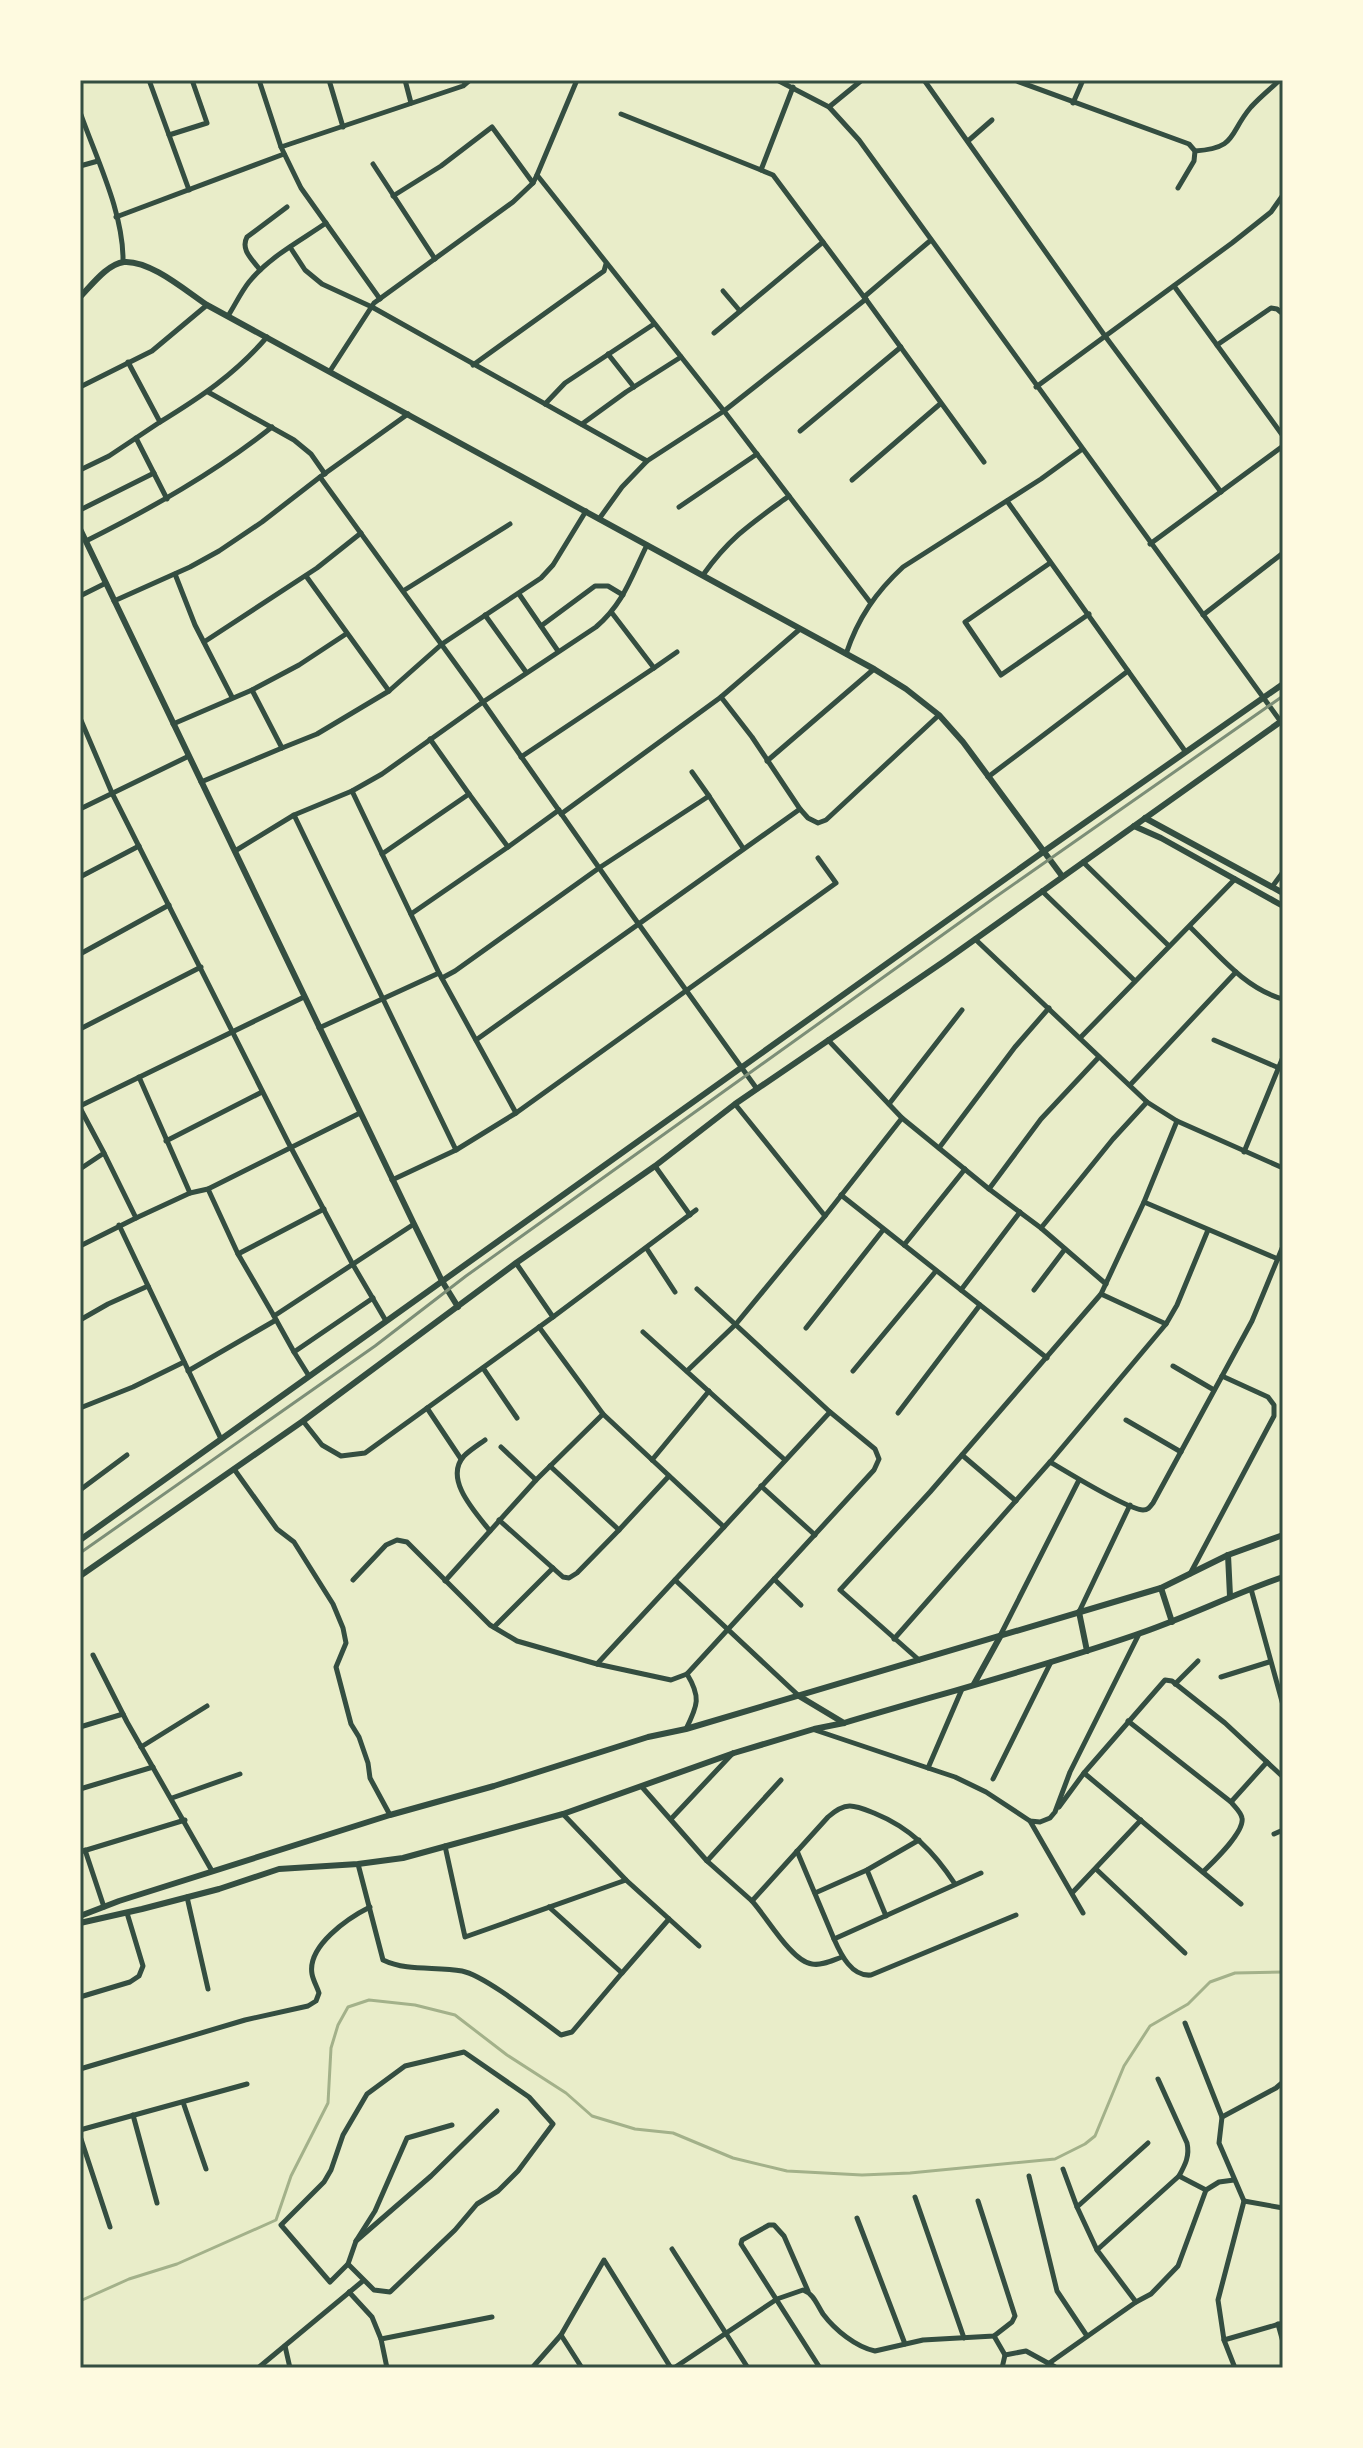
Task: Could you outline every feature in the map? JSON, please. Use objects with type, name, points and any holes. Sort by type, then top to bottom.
[{"type":"street","points":[[149,80],[189,190]]},
{"type":"street","points":[[169,135],[207,123],[192,80]]},
{"type":"street","points":[[259,80],[281,147],[301,188],[380,299]]},
{"type":"street","points":[[329,80],[343,127]]},
{"type":"street","points":[[405,80],[411,103]]},
{"type":"street","points":[[281,147],[463,86],[470,80]]},
{"type":"street","points":[[330,371],[380,299],[513,202],[533,183],[577,80]]},
{"type":"street","points":[[80,1576],[303,1421],[516,1263],[655,1166],[735,1104],[1282,721],[1150,544],[859,140],[829,107],[777,80]]},
{"type":"street","points":[[829,107],[862,80]]},
{"type":"street","points":[[924,80],[1105,336],[1221,492]]},
{"type":"street","points":[[1014,80],[1189,144],[1195,151],[1194,161],[1178,188]]},
{"type":"street","points":[[1073,103],[1083,80]]},
{"type":"street","points":[[1195,151],[1216,150],[1226,143],[1252,106],[1281,80]]},
{"type":"street","points":[[761,170],[793,87]]},
{"type":"street","points":[[80,112],[116,217],[123,242],[123,262]]},
{"type":"street","points":[[621,114],[773,175],[984,462]]},
{"type":"street","points":[[968,141],[992,120]]},
{"type":"street","points":[[393,196],[441,166],[492,127],[533,183]]},
{"type":"street","points":[[116,217],[284,154]]},
{"type":"street","points":[[80,166],[98,161]]},
{"type":"street","points":[[373,164],[435,259]]},
{"type":"street","points":[[537,175],[870,602]]},
{"type":"street","points":[[1036,387],[1257,224],[1271,212],[1283,195]]},
{"type":"street","points":[[260,270],[244,243],[247,237],[287,207]]},
{"type":"street","points":[[228,316],[260,270],[326,223]]},
{"type":"street","points":[[599,519],[622,487],[647,461],[724,411],[865,298],[931,240]]},
{"type":"street","points":[[714,333],[823,242]]},
{"type":"street","points":[[290,247],[305,270],[322,284],[372,307],[647,461]]},
{"type":"street","points":[[80,297],[103,273],[123,262],[147,266],[207,305],[874,669],[939,715],[963,742],[1062,876]]},
{"type":"street","points":[[473,365],[604,271],[606,263]]},
{"type":"street","points":[[1174,286],[1283,436]]},
{"type":"street","points":[[723,291],[740,311]]},
{"type":"street","points":[[80,387],[152,351],[207,305]]},
{"type":"street","points":[[1217,345],[1271,308],[1283,314]]},
{"type":"street","points":[[545,404],[565,383],[654,324]]},
{"type":"street","points":[[80,470],[109,456],[208,392],[245,362],[267,337]]},
{"type":"street","points":[[800,431],[901,347]]},
{"type":"street","points":[[608,354],[634,387]]},
{"type":"street","points":[[582,424],[681,357]]},
{"type":"street","points":[[128,362],[160,422]]},
{"type":"street","points":[[208,392],[294,440],[311,454],[361,533],[757,1089]]},
{"type":"street","points":[[852,480],[940,404]]},
{"type":"street","points":[[114,601],[219,551],[408,414]]},
{"type":"street","points":[[85,541],[167,499],[226,462],[272,427]]},
{"type":"street","points":[[136,438],[167,499]]},
{"type":"street","points":[[1150,544],[1283,446]]},
{"type":"street","points":[[846,654],[853,633],[870,602],[903,567],[1082,449]]},
{"type":"street","points":[[679,507],[757,454]]},
{"type":"street","points":[[80,510],[154,473]]},
{"type":"street","points":[[703,575],[739,532],[789,496]]},
{"type":"street","points":[[1007,501],[1185,751]]},
{"type":"street","points":[[201,782],[317,734],[389,691],[442,644],[541,578],[553,565],[586,511]]},
{"type":"street","points":[[403,591],[510,524]]},
{"type":"street","points":[[80,529],[392,1180],[458,1307]]},
{"type":"street","points":[[204,642],[306,576],[361,533]]},
{"type":"street","points":[[235,851],[294,815],[352,791],[382,774],[526,672],[596,627],[612,613],[647,545]]},
{"type":"street","points":[[1203,615],[1283,553]]},
{"type":"street","points":[[1050,563],[965,622],[1001,675],[1089,614]]},
{"type":"street","points":[[175,574],[232,697]]},
{"type":"street","points":[[306,576],[389,691]]},
{"type":"street","points":[[80,596],[106,583]]},
{"type":"street","points":[[541,626],[595,586],[608,586],[623,595]]},
{"type":"street","points":[[519,594],[558,651]]},
{"type":"street","points":[[612,613],[654,668]]},
{"type":"street","points":[[485,615],[526,672]]},
{"type":"street","points":[[411,914],[721,697],[800,629]]},
{"type":"street","points":[[173,724],[252,690],[299,665],[346,634]]},
{"type":"street","points":[[521,757],[677,652]]},
{"type":"street","points":[[767,761],[874,669]]},
{"type":"street","points":[[988,777],[1128,671]]},
{"type":"street","points":[[80,1540],[1283,684]]},
{"type":"street","points":[[252,690],[282,748]]},
{"type":"street","points":[[721,697],[800,809],[818,823],[826,820],[939,715]]},
{"type":"street","points":[[80,718],[112,793],[262,1092],[386,1321]]},
{"type":"street","points":[[80,738],[87,734]]},
{"type":"street","points":[[430,739],[508,847]]},
{"type":"street","points":[[80,809],[189,756]]},
{"type":"street","points":[[692,772],[743,848]]},
{"type":"street","points":[[352,791],[440,975],[516,1113]]},
{"type":"street","points":[[382,854],[469,794]]},
{"type":"street","points":[[319,1028],[384,997],[455,971],[599,868],[709,796]]},
{"type":"street","points":[[476,1040],[800,809]]},
{"type":"street","points":[[294,815],[456,1150]]},
{"type":"street","points":[[1145,818],[1283,893]]},
{"type":"street","points":[[1134,826],[1283,906]]},
{"type":"street","points":[[80,877],[139,846]]},
{"type":"street","points":[[392,1180],[456,1150],[516,1113],[836,883],[818,858]]},
{"type":"street","points":[[1082,862],[1169,946]]},
{"type":"street","points":[[1272,887],[1283,872]]},
{"type":"street","points":[[1080,1038],[1235,879]]},
{"type":"street","points":[[1041,891],[1135,981]]},
{"type":"street","points":[[80,954],[169,905]]},
{"type":"street","points":[[1190,927],[1236,972],[1253,985],[1283,999]]},
{"type":"street","points":[[974,938],[1147,1102],[1177,1121],[1283,1168]]},
{"type":"street","points":[[80,1029],[201,967]]},
{"type":"street","points":[[1130,1085],[1236,972]]},
{"type":"street","points":[[136,1218],[80,1107],[304,997]]},
{"type":"street","points":[[939,1148],[1015,1047],[1049,1008]]},
{"type":"street","points":[[889,1104],[962,1010]]},
{"type":"street","points":[[828,1040],[902,1118],[1041,1228],[1106,1284]]},
{"type":"street","points":[[1214,1040],[1279,1068]]},
{"type":"street","points":[[989,1189],[1041,1119],[1099,1057]]},
{"type":"street","points":[[1244,1152],[1283,1057]]},
{"type":"street","points":[[139,1077],[190,1193]]},
{"type":"street","points":[[166,1141],[262,1092]]},
{"type":"street","points":[[1041,1228],[1092,1163],[1147,1102]]},
{"type":"street","points":[[735,1104],[825,1216]]},
{"type":"street","points":[[80,1246],[190,1193],[208,1189],[360,1113]]},
{"type":"street","points":[[687,1371],[736,1324],[902,1118]]},
{"type":"street","points":[[919,1661],[840,1590],[1101,1294],[1177,1121]]},
{"type":"street","points":[[80,1169],[104,1153]]},
{"type":"street","points":[[655,1166],[690,1215]]},
{"type":"street","points":[[904,1245],[965,1169]]},
{"type":"street","points":[[208,1189],[238,1254],[309,1376]]},
{"type":"street","points":[[841,1195],[1047,1358]]},
{"type":"street","points":[[1144,1202],[1278,1259]]},
{"type":"street","points":[[238,1254],[324,1209]]},
{"type":"street","points":[[303,1421],[322,1445],[341,1456],[365,1453],[647,1249],[696,1210]]},
{"type":"street","points":[[961,1290],[1020,1212]]},
{"type":"street","points":[[188,1371],[275,1318],[352,1263],[414,1224]]},
{"type":"street","points":[[119,1225],[221,1439]]},
{"type":"street","points":[[806,1328],[883,1230]]},
{"type":"street","points":[[894,1639],[1166,1324],[1208,1230]]},
{"type":"street","points":[[1050,1462],[1130,1505],[1148,1509],[1252,1321],[1283,1246]]},
{"type":"street","points":[[647,1249],[675,1292]]},
{"type":"street","points":[[1034,1290],[1065,1249]]},
{"type":"street","points":[[516,1263],[553,1317]]},
{"type":"street","points":[[853,1371],[936,1271]]},
{"type":"street","points":[[80,1320],[148,1286]]},
{"type":"street","points":[[353,1580],[386,1545],[397,1540],[407,1542],[494,1627],[517,1641],[597,1664],[671,1680],[687,1674],[874,1470],[879,1459],[875,1449],[830,1412],[697,1289]]},
{"type":"street","points":[[1101,1294],[1166,1324]]},
{"type":"street","points":[[294,1352],[373,1298]]},
{"type":"street","points":[[898,1413],[980,1305]]},
{"type":"street","points":[[539,1327],[603,1414],[724,1527]]},
{"type":"street","points":[[643,1332],[785,1460]]},
{"type":"street","points":[[80,1408],[184,1362]]},
{"type":"street","points":[[1173,1366],[1214,1390]]},
{"type":"street","points":[[483,1368],[517,1418]]},
{"type":"street","points":[[1190,1574],[1274,1416],[1274,1405],[1268,1397],[1222,1376]]},
{"type":"street","points":[[652,1460],[709,1391]]},
{"type":"street","points":[[427,1408],[461,1459]]},
{"type":"street","points":[[597,1664],[830,1412]]},
{"type":"street","points":[[445,1581],[536,1480],[603,1414]]},
{"type":"street","points":[[1126,1420],[1181,1452]]},
{"type":"street","points":[[485,1440],[461,1459],[457,1476],[462,1494],[490,1531]]},
{"type":"street","points":[[501,1447],[536,1480]]},
{"type":"street","points":[[80,1490],[127,1455]]},
{"type":"street","points":[[962,1455],[1016,1501]]},
{"type":"street","points":[[550,1466],[619,1530]]},
{"type":"street","points":[[234,1469],[277,1529],[294,1542],[333,1604],[346,1643],[336,1667],[343,1696],[368,1763],[370,1778],[390,1815]]},
{"type":"street","points":[[499,1520],[563,1577],[569,1578],[669,1476]]},
{"type":"street","points":[[974,1684],[1079,1480]]},
{"type":"street","points":[[761,1486],[815,1535]]},
{"type":"street","points":[[1087,1651],[1079,1612],[1130,1505]]},
{"type":"street","points":[[80,1916],[390,1815],[1161,1588],[1228,1555],[1283,1535]]},
{"type":"street","points":[[1228,1555],[1230,1596]]},
{"type":"street","points":[[494,1627],[553,1568]]},
{"type":"street","points":[[80,1923],[187,1897],[279,1869],[403,1858],[563,1814],[734,1753],[1139,1634],[1283,1577]]},
{"type":"street","points":[[774,1579],[801,1605]]},
{"type":"street","points":[[675,1580],[799,1696],[844,1723]]},
{"type":"street","points":[[1161,1588],[1172,1622]]},
{"type":"street","points":[[1250,1588],[1283,1705]]},
{"type":"street","points":[[1055,1812],[1070,1772],[1139,1634]]},
{"type":"street","points":[[93,1655],[141,1747],[213,1872]]},
{"type":"street","points":[[993,1779],[1051,1661]]},
{"type":"street","points":[[1175,1684],[1198,1661]]},
{"type":"street","points":[[1221,1677],[1269,1662]]},
{"type":"street","points":[[686,1729],[698,1699],[687,1674]]},
{"type":"street","points":[[1030,1821],[1040,1822],[1050,1818],[1084,1773],[1165,1680],[1175,1684],[1225,1723],[1283,1777]]},
{"type":"street","points":[[928,1768],[962,1688]]},
{"type":"street","points":[[141,1747],[207,1706]]},
{"type":"street","points":[[80,1727],[123,1714]]},
{"type":"street","points":[[1128,1721],[1231,1802],[1241,1814],[1243,1823],[1238,1834],[1203,1872]]},
{"type":"street","points":[[814,1729],[955,1777],[986,1792],[1030,1821],[1083,1913]]},
{"type":"street","points":[[671,1819],[734,1753]]},
{"type":"street","points":[[1231,1802],[1267,1762]]},
{"type":"street","points":[[80,1789],[153,1767]]},
{"type":"street","points":[[1084,1773],[1241,1904]]},
{"type":"street","points":[[172,1798],[240,1774]]},
{"type":"street","points":[[707,1861],[781,1780]]},
{"type":"street","points":[[642,1787],[707,1861],[752,1901],[802,1961],[823,1963],[842,1957]]},
{"type":"street","points":[[752,1901],[838,1807],[853,1805],[891,1820],[919,1840],[941,1863],[955,1884]]},
{"type":"street","points":[[563,1814],[626,1880],[699,1946]]},
{"type":"street","points":[[104,1907],[82,1851],[185,1820]]},
{"type":"street","points":[[1072,1893],[1141,1820]]},
{"type":"street","points":[[1274,1834],[1283,1830]]},
{"type":"street","points":[[815,1893],[867,1870],[919,1840]]},
{"type":"street","points":[[445,1846],[465,1937],[626,1880]]},
{"type":"street","points":[[797,1851],[842,1957],[863,1976],[1016,1915]]},
{"type":"street","points":[[358,1864],[383,1960],[395,1966],[464,1971],[561,2035],[572,2032],[669,1919]]},
{"type":"street","points":[[1096,1869],[1185,1953]]},
{"type":"street","points":[[867,1870],[886,1916]]},
{"type":"street","points":[[834,1939],[981,1873]]},
{"type":"street","points":[[187,1897],[208,1989]]},
{"type":"street","points":[[80,2069],[245,2020],[308,2006],[316,2001],[319,1993],[312,1973],[313,1957],[344,1922],[370,1907]]},
{"type":"street","points":[[549,1907],[622,1973]]},
{"type":"street","points":[[80,1997],[130,1982],[139,1976],[143,1966],[127,1913]]},
{"type":"street","points":[[1185,2023],[1222,2117],[1219,2143],[1244,2201],[1218,2300],[1224,2340],[1235,2368]]},
{"type":"street","points":[[348,2264],[374,2290],[390,2292],[455,2230],[477,2204],[498,2191],[518,2171],[553,2124],[529,2097],[464,2052],[405,2066],[367,2094],[343,2135],[324,2182],[281,2225],[330,2282],[348,2264],[356,2241],[375,2211],[407,2138],[452,2125]]},
{"type":"street","points":[[1097,2250],[1179,2176],[1187,2162],[1189,2150],[1158,2079]]},
{"type":"street","points":[[1222,2117],[1283,2082]]},
{"type":"street","points":[[80,2130],[247,2084]]},
{"type":"street","points":[[183,2102],[206,2169]]},
{"type":"street","points":[[356,2241],[388,2216],[497,2111]]},
{"type":"street","points":[[133,2115],[157,2203]]},
{"type":"street","points":[[80,2136],[110,2227]]},
{"type":"street","points":[[1077,2207],[1148,2143]]},
{"type":"street","points":[[1063,2169],[1097,2250],[1136,2302]]},
{"type":"street","points":[[1029,2176],[1057,2291],[1087,2336]]},
{"type":"street","points":[[1179,2176],[1206,2190]]},
{"type":"street","points":[[1048,2364],[1151,2294],[1178,2266],[1206,2190],[1219,2182],[1234,2180]]},
{"type":"street","points":[[915,2197],[964,2338]]},
{"type":"street","points":[[820,2368],[741,2244],[742,2240],[774,2225],[784,2236],[808,2291],[832,2324],[862,2347],[875,2351],[923,2340],[994,2336],[1015,2316],[978,2201]]},
{"type":"street","points":[[1244,2201],[1283,2208]]},
{"type":"street","points":[[857,2218],[905,2344]]},
{"type":"street","points":[[672,2249],[748,2368]]},
{"type":"street","points":[[532,2368],[561,2335],[604,2260],[672,2368],[777,2299],[798,2290],[808,2291]]},
{"type":"street","points":[[258,2368],[364,2280]]},
{"type":"street","points":[[349,2292],[372,2317],[381,2339],[387,2368]]},
{"type":"street","points":[[381,2339],[492,2317]]},
{"type":"street","points":[[1224,2340],[1281,2323],[1283,2342]]},
{"type":"street","points":[[561,2335],[582,2368]]},
{"type":"street","points":[[994,2336],[1005,2355],[1002,2368]]},
{"type":"street","points":[[285,2346],[290,2368]]},
{"type":"street","points":[[1005,2355],[1026,2351],[1057,2368]]},
{"type":"waterway","points":[[80,2301],[129,2279],[177,2264],[276,2220],[291,2176],[328,2103],[331,2048],[338,2025],[348,2007],[369,2000],[415,2005],[455,2015],[507,2055],[566,2093],[592,2116],[635,2129],[673,2133],[733,2158],[787,2171],[862,2175],[1055,2159],[1095,2136],[1124,2066],[1150,2026],[1188,2004],[1210,1982],[1235,1973],[1283,1972]]},
{"type":"railway","points":[[80,1553],[375,1346],[466,1276],[994,898],[1283,696]]}]
